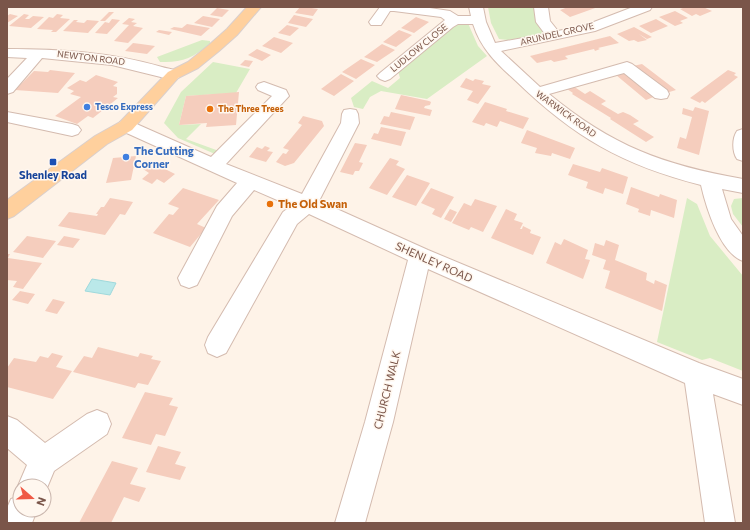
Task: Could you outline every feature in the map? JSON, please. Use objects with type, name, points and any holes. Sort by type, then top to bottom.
[{"type":"main road","points":[[7,211],[101,140],[126,126],[173,75],[192,65],[214,48],[232,32],[254,7]]},
{"type":"street","points":[[376,22],[386,8],[394,7],[445,14],[455,20]]},
{"type":"street","points":[[541,7],[543,22],[555,36]]},
{"type":"street","name":"ARUNDEL GROVE","points":[[491,48],[590,28],[645,7]]},
{"type":"street","name":"LUDLOW CLOSE","points":[[385,76],[448,24],[476,13]]},
{"type":"street","name":"WARWICK ROAD","points":[[476,13],[491,48],[536,93],[577,124],[608,144],[638,159],[710,180],[743,186]]},
{"type":"street","name":"NEWTON ROAD","points":[[7,53],[67,54],[153,68],[173,75]]},
{"type":"street","points":[[7,89],[38,53]]},
{"type":"street","points":[[536,93],[627,67],[661,94]]},
{"type":"street","points":[[213,166],[281,96],[280,93],[264,87]]},
{"type":"street","points":[[217,345],[290,218],[307,204],[350,123],[350,114]]},
{"type":"street","points":[[7,118],[72,130]]},
{"type":"street","name":"SHENLEY ROAD","points":[[126,126],[213,166],[307,204],[420,256],[698,375],[743,392]]},
{"type":"street","points":[[743,136],[743,155]]},
{"type":"street","points":[[710,180],[717,212],[728,233],[743,252]]},
{"type":"street","points":[[189,278],[224,210],[251,181]]},
{"type":"street","name":"CHURCH WALK","points":[[350,523],[379,422],[420,256]]},
{"type":"street","points":[[698,375],[720,523]]},
{"type":"street","points":[[7,430],[38,474],[97,424]]},
{"type":"green space","points":[[488,7],[536,7],[546,31],[544,34],[508,40],[499,39],[491,23]]},
{"type":"green space","points":[[467,21],[478,46],[487,56],[427,99],[381,91],[370,97],[363,109],[354,107],[351,98],[372,81],[388,88],[400,78],[398,71],[456,22]]},
{"type":"green space","points":[[202,40],[210,41],[210,44],[198,53],[186,59],[175,62],[160,62],[157,57]]},
{"type":"green space","points":[[213,62],[250,69],[236,93],[186,96],[179,125],[201,124],[186,139],[219,151],[215,154],[178,138],[164,123],[181,92]]},
{"type":"green space","points":[[687,198],[697,204],[710,236],[743,276],[743,371],[710,358],[702,360],[657,342]]},
{"type":"green space","points":[[743,198],[743,227],[733,214],[731,206],[734,199]]},
{"type":"water","points":[[92,279],[116,283],[110,295],[85,291]]},
{"type":"building","points":[[300,7],[318,9],[313,16],[295,13]]},
{"type":"building","points":[[568,7],[598,7],[570,17],[560,10]]},
{"type":"building","points":[[686,7],[703,7],[712,11],[700,16],[696,14],[692,16],[680,9]]},
{"type":"building","points":[[217,8],[229,10],[222,17],[210,15]]},
{"type":"building","points":[[675,11],[688,18],[680,21],[683,23],[675,26],[659,17]]},
{"type":"building","points":[[109,12],[114,12],[105,21],[100,21]]},
{"type":"building","points":[[10,14],[18,16],[7,23],[7,16]]},
{"type":"building","points":[[24,14],[29,15],[25,19],[29,19],[33,16],[44,17],[31,28],[9,26]]},
{"type":"building","points":[[57,14],[63,15],[60,18],[70,19],[56,32],[51,32],[53,30],[37,29],[49,17],[53,18]]},
{"type":"building","points":[[294,15],[313,19],[306,27],[288,23]]},
{"type":"building","points":[[203,16],[220,19],[212,27],[194,23]]},
{"type":"building","points":[[416,17],[429,22],[414,33],[401,28]]},
{"type":"building","points":[[129,18],[135,19],[131,22],[137,23],[133,26],[143,28],[128,43],[114,41],[129,25],[122,24]]},
{"type":"building","points":[[112,19],[120,20],[107,34],[95,33],[105,22],[109,23]]},
{"type":"building","points":[[656,19],[668,26],[651,33],[639,26]]},
{"type":"building","points":[[74,20],[78,20],[76,22],[84,23],[87,20],[99,21],[88,33],[63,31]]},
{"type":"building","points":[[187,24],[210,28],[201,36],[170,29],[174,27],[182,28]]},
{"type":"building","points":[[287,25],[299,28],[290,36],[278,33]]},
{"type":"building","points":[[634,27],[652,37],[647,39],[639,34],[647,40],[638,42],[634,40],[629,41],[617,34]]},
{"type":"building","points":[[159,30],[172,32],[169,35],[156,32]]},
{"type":"building","points":[[399,30],[412,35],[396,47],[383,42]]},
{"type":"building","points":[[610,36],[619,43],[598,48],[600,49],[595,51],[594,49],[565,56],[568,59],[537,63],[530,56]]},
{"type":"building","points":[[274,37],[293,43],[281,53],[262,46]]},
{"type":"building","points":[[133,43],[155,46],[147,54],[125,51]]},
{"type":"building","points":[[382,44],[395,50],[377,62],[364,57]]},
{"type":"building","points":[[257,49],[271,55],[262,61],[248,55]]},
{"type":"building","points":[[361,59],[375,65],[356,79],[342,72]]},
{"type":"building","points":[[245,60],[253,61],[249,67],[240,65]]},
{"type":"building","points":[[642,64],[676,90],[666,93],[633,66]]},
{"type":"building","points":[[50,70],[75,73],[58,93],[15,90],[34,71],[48,72]]},
{"type":"building","points":[[728,70],[736,73],[734,75],[738,77],[705,103],[702,101],[700,103],[690,98]]},
{"type":"building","points":[[626,73],[656,96],[646,100],[616,75]]},
{"type":"building","points":[[341,74],[354,81],[334,96],[321,89]]},
{"type":"building","name":"Tesco Express","points":[[96,75],[118,82],[113,86],[117,87],[117,94],[113,97],[118,98],[93,118],[88,116],[77,124],[55,116],[81,97],[70,94],[74,91],[67,88],[80,80],[86,82]]},
{"type":"building","points":[[466,78],[473,81],[475,79],[484,81],[482,84],[491,86],[478,104],[467,100],[473,91],[460,87]]},
{"type":"building","points":[[573,86],[585,94],[590,91],[606,101],[601,104],[618,114],[623,112],[630,115],[639,121],[633,124],[654,137],[646,142],[572,94],[573,93],[567,89]]},
{"type":"building","name":"The Three Trees","points":[[239,92],[236,125],[206,127],[207,123],[179,125],[186,96]]},
{"type":"building","points":[[401,95],[431,102],[430,105],[425,106],[424,108],[432,110],[430,116],[395,109]]},
{"type":"building","points":[[485,102],[507,109],[506,111],[529,118],[523,129],[500,121],[497,127],[486,123],[484,126],[472,122]]},
{"type":"building","points":[[695,107],[709,111],[699,155],[677,148],[680,137],[686,139],[692,117],[682,114],[683,108],[693,111]]},
{"type":"building","points":[[391,112],[415,117],[410,130],[380,124],[384,116],[389,117]]},
{"type":"building","points":[[303,116],[322,121],[324,126],[294,163],[285,166],[276,162],[283,153],[286,154],[289,150],[283,148],[302,125],[298,123]]},
{"type":"building","points":[[381,127],[406,132],[401,146],[371,139],[374,133],[378,134]]},
{"type":"building","points":[[527,130],[575,148],[570,159],[552,153],[551,156],[535,153],[537,148],[521,143]]},
{"type":"building","points":[[355,143],[367,145],[359,162],[363,163],[359,171],[355,171],[353,175],[340,172]]},
{"type":"building","points":[[265,146],[270,148],[267,151],[273,152],[266,162],[249,157],[257,147],[262,149]]},
{"type":"building","points":[[136,156],[131,180],[106,183],[113,158]]},
{"type":"building","points":[[390,158],[399,161],[396,165],[405,169],[387,195],[369,188]]},
{"type":"building","points":[[151,162],[175,174],[164,183],[157,179],[152,184],[142,179],[149,173],[143,169]]},
{"type":"building","points":[[573,164],[600,172],[602,168],[628,177],[623,194],[605,188],[603,194],[586,188],[588,182],[568,175]]},
{"type":"building","points":[[407,175],[430,183],[416,206],[392,197]]},
{"type":"building","points":[[631,187],[659,197],[660,194],[677,200],[674,218],[651,210],[650,216],[638,212],[639,209],[626,204]]},
{"type":"building","points":[[183,188],[219,200],[197,224],[206,228],[190,247],[153,233],[169,214],[173,215],[179,208],[168,204]]},
{"type":"building","points":[[431,188],[454,197],[441,218],[432,214],[435,209],[421,203]]},
{"type":"building","points":[[110,198],[133,202],[125,215],[120,214],[105,235],[58,226],[69,212],[97,216],[98,214],[96,214],[101,207],[104,207]]},
{"type":"building","points":[[475,199],[497,206],[483,232],[471,227],[469,230],[452,223],[464,203],[471,206]]},
{"type":"building","points":[[450,209],[457,212],[451,222],[444,219]]},
{"type":"building","points":[[506,209],[517,214],[514,220],[523,223],[520,229],[522,229],[523,226],[531,230],[530,233],[541,237],[533,255],[491,238]]},
{"type":"building","points":[[27,236],[56,241],[43,258],[13,252]]},
{"type":"building","points":[[64,236],[80,239],[73,248],[57,245]]},
{"type":"building","points":[[564,239],[588,250],[585,259],[590,260],[583,279],[546,263],[555,242],[561,245]]},
{"type":"building","points":[[606,240],[619,245],[615,260],[647,273],[646,280],[654,284],[655,280],[667,285],[662,311],[605,288],[610,271],[603,269],[606,260],[592,255],[595,243],[604,246]]},
{"type":"building","points":[[7,254],[10,254],[8,258],[42,263],[23,289],[13,287],[17,281],[7,280]]},
{"type":"building","points":[[20,291],[35,294],[28,304],[12,300]]},
{"type":"building","points":[[53,299],[65,302],[57,314],[45,311]]},
{"type":"building","points":[[98,347],[138,357],[140,353],[153,356],[151,359],[161,361],[148,385],[138,383],[135,388],[73,372],[84,356],[92,358]]},
{"type":"building","points":[[52,353],[63,356],[56,367],[72,371],[53,399],[7,387],[7,368],[14,358],[36,362],[40,356],[48,358]]},
{"type":"building","points":[[145,392],[173,398],[169,405],[178,407],[165,436],[156,434],[151,445],[122,438]]},
{"type":"building","points":[[158,446],[181,452],[175,464],[186,467],[180,480],[146,472]]},
{"type":"building","points":[[112,461],[138,468],[130,484],[146,488],[139,502],[124,497],[111,523],[79,523]]},
{"type":"place","name":"Tesco Express","points":[[87,107]]},
{"type":"place","name":"The Three Trees","points":[[210,109]]},
{"type":"place","name":"The Cutting Corner","points":[[126,157]]},
{"type":"place","name":"Shenley Road","points":[[53,162]]},
{"type":"place","name":"The Old Swan","points":[[270,204]]}]
